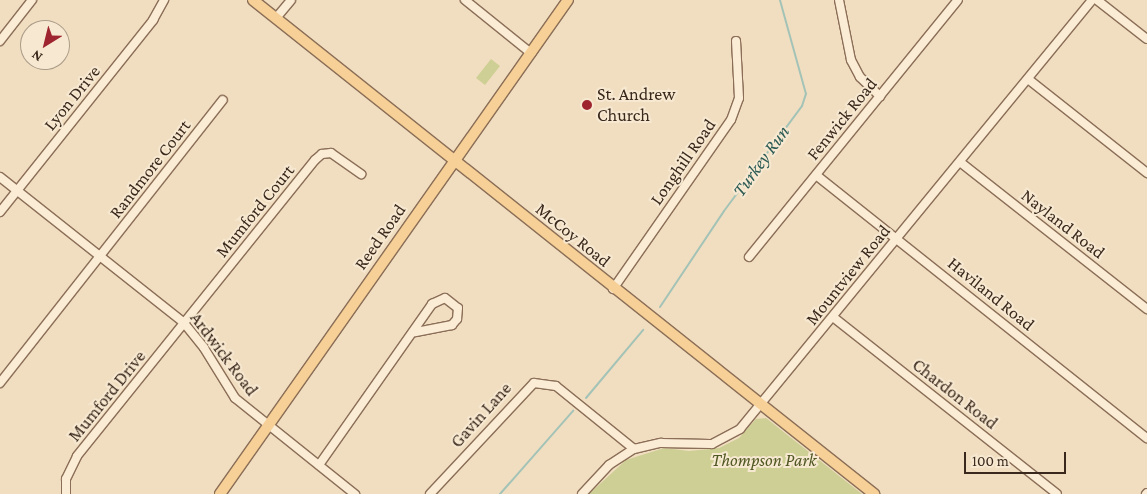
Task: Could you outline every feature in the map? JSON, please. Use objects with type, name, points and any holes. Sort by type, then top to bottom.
[{"type":"main road","name":"McCoy Road","points":[[253,0],[874,494]]},
{"type":"main road","name":"Reed Road","points":[[220,494],[568,0]]},
{"type":"street","points":[[2,36],[32,0]]},
{"type":"street","name":"Lyon Drive","points":[[0,212],[153,20],[164,0]]},
{"type":"street","points":[[276,18],[291,0]]},
{"type":"street","points":[[465,0],[531,53]]},
{"type":"street","points":[[839,0],[851,60],[860,77],[880,96]]},
{"type":"street","name":"Fenwick Road","points":[[749,257],[958,0]]},
{"type":"street","name":"Mountview Road","points":[[582,494],[609,465],[634,449],[661,444],[706,445],[718,442],[740,430],[1092,0]]},
{"type":"street","points":[[1097,0],[1147,39]]},
{"type":"street","name":"Longhill Road","points":[[613,288],[731,120],[739,98],[736,40]]},
{"type":"street","points":[[1028,79],[1147,173]]},
{"type":"street","name":"Randmore Court","points":[[0,383],[223,100]]},
{"type":"street","name":"Mumford Court","points":[[184,323],[318,157],[326,153],[335,155],[361,174]]},
{"type":"street","name":"Nayland Road","points":[[960,162],[1147,309]]},
{"type":"street","name":"Haviland Road","points":[[816,175],[1147,438]]},
{"type":"street","name":"Ardwick Road","points":[[0,177],[184,323],[235,398],[355,494]]},
{"type":"street","points":[[319,465],[415,332],[432,304],[440,298],[450,299],[458,308],[457,318],[452,325],[415,332]]},
{"type":"street","name":"Chardon Road","points":[[833,317],[1057,494]]},
{"type":"street","name":"Mumford Drive","points":[[66,494],[66,479],[77,456],[184,323]]},
{"type":"street","name":"Gavin Lane","points":[[430,494],[534,383],[556,386],[634,449]]},
{"type":"green space","points":[[491,59],[500,66],[485,85],[476,78]]},
{"type":"green space","name":"Thompson Park","points":[[766,418],[862,494],[589,494],[626,460],[664,448],[689,451],[719,448],[739,438],[756,419]]},
{"type":"waterway","name":"Turkey Run","points":[[660,307],[724,211],[802,106],[806,94],[780,0]]},
{"type":"waterway","name":"Turkey Run","points":[[586,398],[643,330]]},
{"type":"waterway","name":"Turkey Run","points":[[500,494],[573,411]]},
{"type":"place","name":"St. Andrew Church","points":[[587,105]]}]
